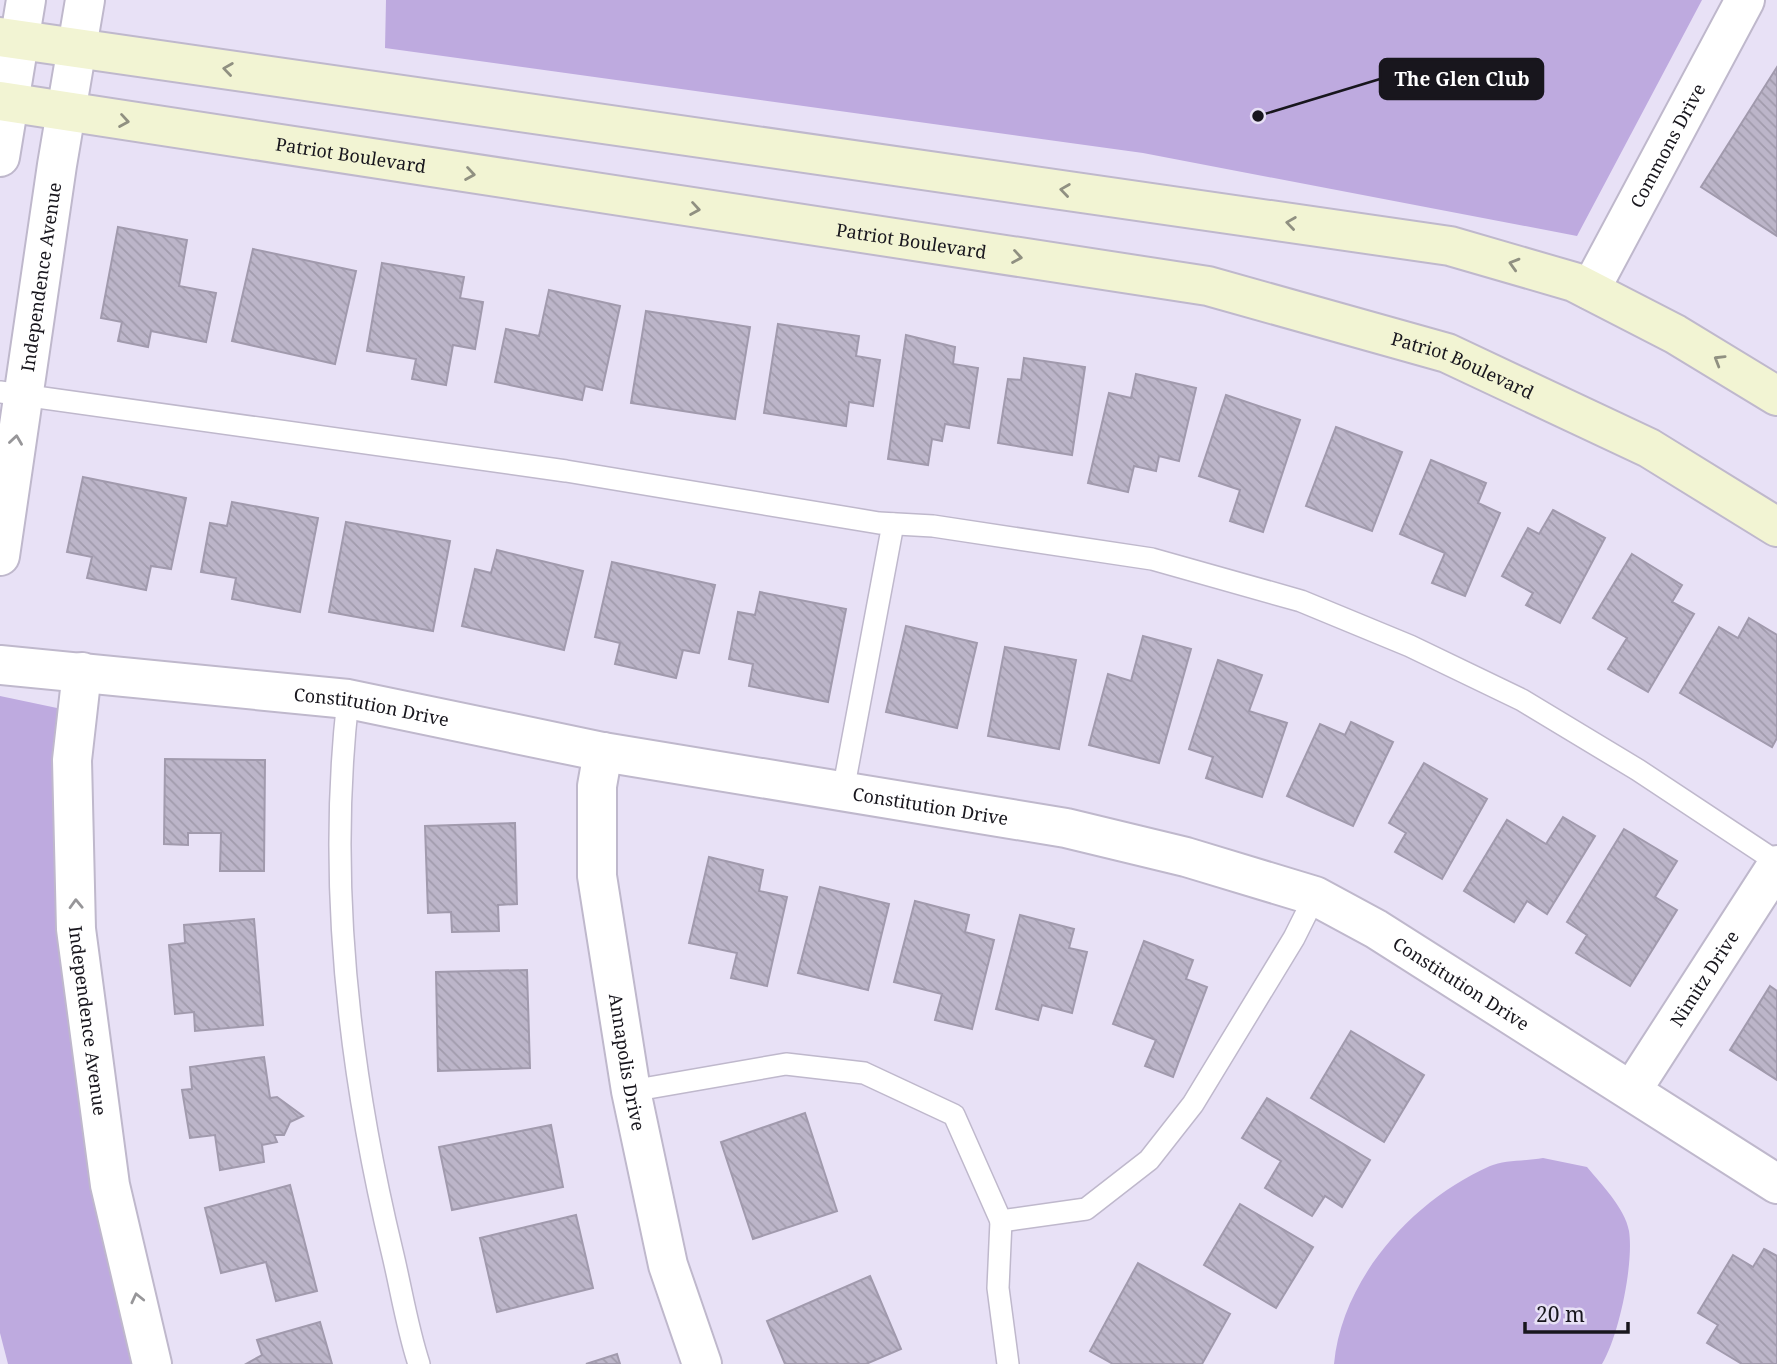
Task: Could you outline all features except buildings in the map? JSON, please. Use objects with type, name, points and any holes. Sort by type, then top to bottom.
[{"type":"main road","points":[[10,38],[1450,246],[1574,282],[1675,334],[1777,396]]},
{"type":"main road","name":"Patriot Boulevard","points":[[4,101],[1208,286],[1447,353],[1649,449],[1777,527]]},
{"type":"street","points":[[0,157],[10,38],[26,0]]},
{"type":"street","name":"Independence Avenue","points":[[0,556],[11,394],[85,0]]},
{"type":"street","name":"Commons Drive","points":[[1590,290],[1745,0]]},
{"type":"street","name":"Constitution Drive","points":[[0,665],[348,699],[603,752],[1066,828],[1186,857],[1315,896],[1376,929],[1777,1184]]},
{"type":"street","name":"Independence Avenue","points":[[82,672],[72,760],[76,929],[110,1185],[152,1364]]},
{"type":"street","name":"Annapolis Drive","points":[[603,752],[597,786],[597,876],[631,1091],[668,1265],[702,1364]]},
{"type":"street","name":"Nimitz Drive","points":[[1632,1090],[1777,863]]},
{"type":"lane","points":[[11,394],[566,471],[893,524],[933,526],[1152,559],[1301,601],[1410,646],[1522,700],[1638,770],[1777,863]]},
{"type":"lane","points":[[843,791],[893,524]]},
{"type":"lane","points":[[348,699],[342,746],[340,878],[351,1019],[376,1184],[419,1364]]},
{"type":"lane","points":[[1001,1221],[1086,1209],[1149,1160],[1193,1104],[1294,938],[1315,896]]},
{"type":"lane","points":[[631,1091],[786,1064],[864,1073],[954,1115],[1001,1221],[998,1288],[1008,1364]]},
{"type":"shaded area","points":[[386,0],[1702,0],[1577,236],[1143,153],[385,48]]},
{"type":"shaded area","points":[[0,696],[57,708],[62,719],[91,1163],[109,1268],[138,1364],[8,1364],[0,1333]]},
{"type":"shaded area","points":[[1543,1158],[1587,1167],[1612,1197],[1627,1222],[1630,1245],[1627,1280],[1614,1336],[1602,1364],[1334,1364],[1340,1332],[1351,1302],[1386,1246],[1409,1221],[1434,1199],[1490,1166]]},
{"type":"place","name":"The Glen Club","points":[[1258,116]]}]
